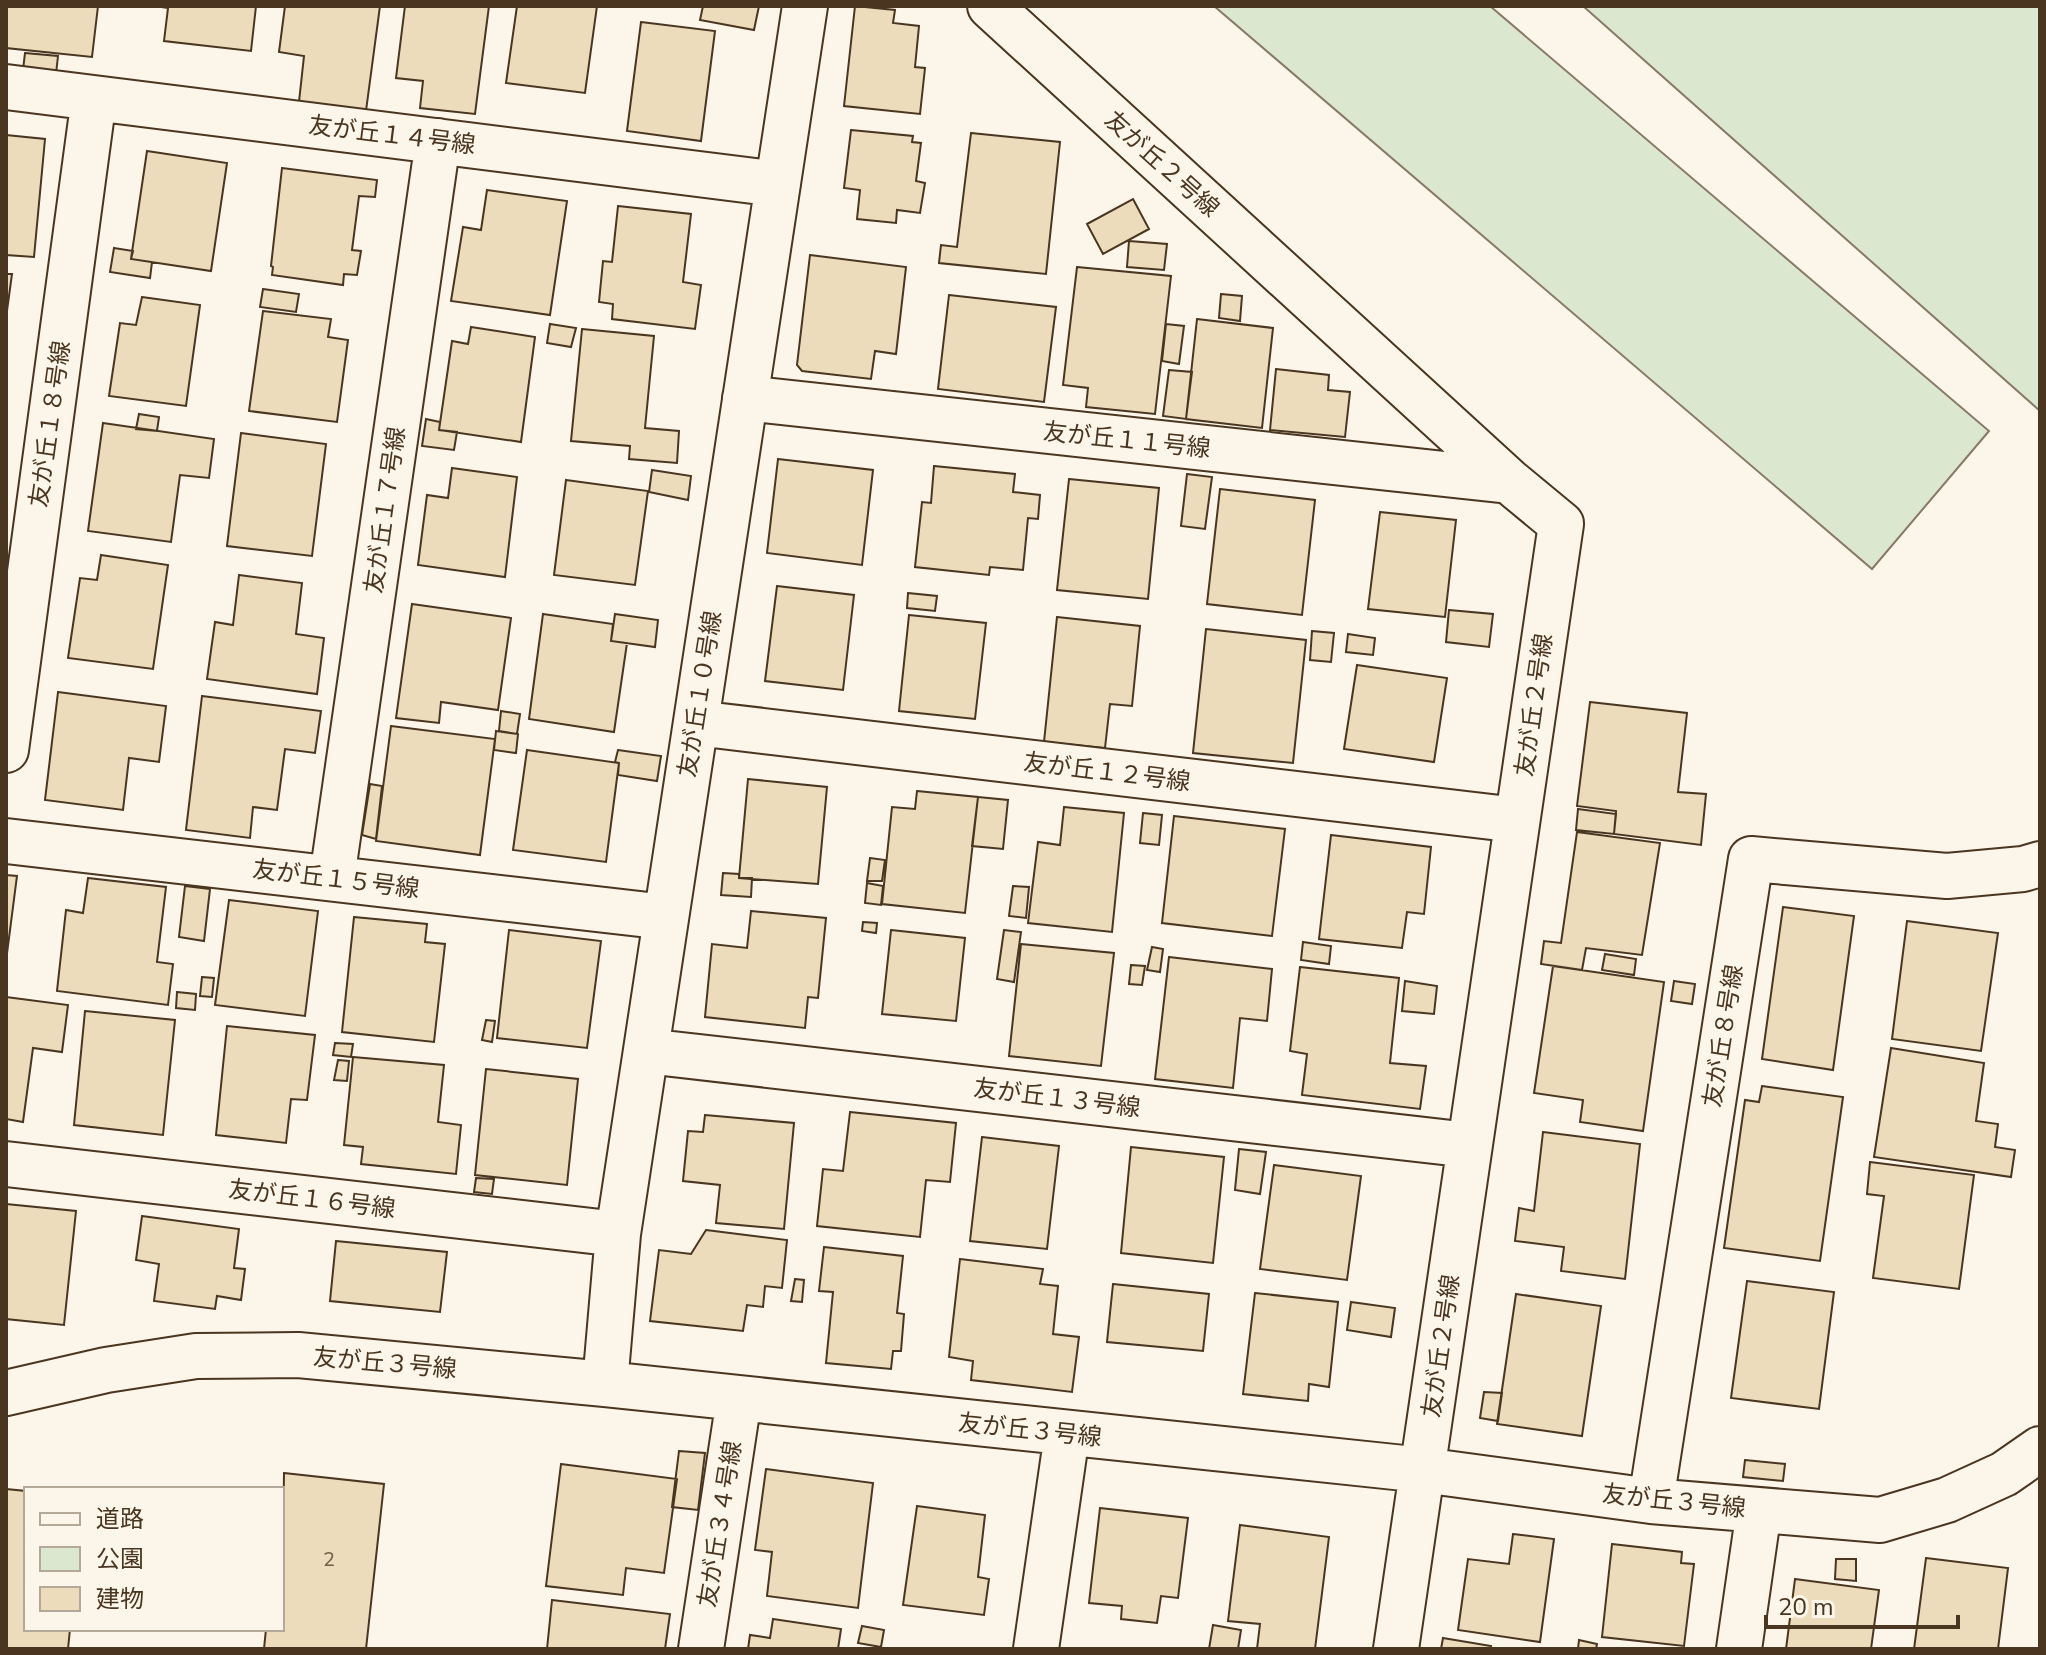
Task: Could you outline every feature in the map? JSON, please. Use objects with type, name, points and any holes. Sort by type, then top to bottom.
[{"type":"street","name":"友が丘１０号線","points":[[605,1384],[618,1234],[805,6]]},
{"type":"street","name":"友が丘２号線","points":[[990,6],[1509,481],[1561,524],[1396,1649]]},
{"type":"street","name":"友が丘１４号線","points":[[6,87],[778,184]]},
{"type":"street","name":"友が丘１８号線","points":[[6,750],[94,98]]},
{"type":"street","name":"友が丘１７号線","points":[[332,878],[438,141]]},
{"type":"street","name":"友が丘１１号線","points":[[745,398],[1509,481]]},
{"type":"street","name":"友が丘１２号線","points":[[696,723],[1517,820]]},
{"type":"street","name":"友が丘１５号線","points":[[6,841],[666,917]]},
{"type":"street","name":"友が丘８号線","points":[[1651,1501],[1751,859],[1947,876],[2023,869],[2040,864]]},
{"type":"street","name":"友が丘１３号線","points":[[646,1051],[1469,1145]]},
{"type":"street","name":"友が丘１６号線","points":[[6,1164],[618,1234]]},
{"type":"street","name":"友が丘３号線","points":[[6,1393],[106,1370],[196,1356],[298,1355],[1423,1470],[1651,1501],[1880,1520],[1961,1494],[2004,1474],[2040,1449]]},
{"type":"street","name":"友が丘３４号線","points":[[701,1649],[739,1399]]},
{"type":"street","points":[[1036,1649],[1067,1434]]},
{"type":"street","points":[[1739,1649],[1759,1510]]},
{"type":"green space","points":[[1214,6],[1490,6],[1989,431],[1872,569]]},
{"type":"green space","points":[[1583,6],[2040,6],[2040,411]]},
{"type":"building","points":[[6,6],[98,6],[92,57],[6,48]]},
{"type":"building","points":[[155,6],[256,6],[251,51],[164,41],[168,8]]},
{"type":"building","points":[[285,6],[380,6],[366,111],[299,102],[304,56],[279,52]]},
{"type":"building","points":[[405,6],[489,6],[475,114],[420,108],[423,81],[396,78]]},
{"type":"building","points":[[517,6],[597,6],[585,93],[506,83]]},
{"type":"building","points":[[703,6],[759,6],[754,30],[700,20]]},
{"type":"building","points":[[855,6],[895,10],[893,23],[919,26],[915,67],[925,68],[920,114],[844,106]]},
{"type":"building","points":[[641,22],[715,31],[701,141],[627,131]]},
{"type":"building","points":[[25,53],[58,56],[56,74],[23,70]]},
{"type":"building","points":[[851,130],[913,136],[912,142],[921,143],[916,181],[925,183],[920,213],[897,210],[896,223],[857,219],[860,190],[844,188]]},
{"type":"building","points":[[971,133],[1060,142],[1046,274],[939,263],[941,245],[957,247]]},
{"type":"building","points":[[6,135],[45,139],[34,257],[6,255]]},
{"type":"building","points":[[147,151],[227,163],[211,271],[131,259]]},
{"type":"building","points":[[282,168],[377,180],[375,197],[359,196],[352,250],[361,251],[357,275],[344,274],[343,285],[272,275]]},
{"type":"building","points":[[487,190],[567,201],[550,315],[451,301],[463,227],[481,230]]},
{"type":"building","points":[[1133,199],[1149,229],[1103,254],[1087,224]]},
{"type":"building","points":[[618,206],[691,214],[683,282],[701,285],[695,329],[612,319],[613,304],[599,302],[603,261],[612,262]]},
{"type":"building","points":[[1129,241],[1167,244],[1164,270],[1127,267]]},
{"type":"building","points":[[114,248],[133,251],[131,259],[152,262],[150,278],[110,272]]},
{"type":"building","points":[[810,255],[906,267],[896,354],[875,351],[871,379],[802,371],[797,365]]},
{"type":"building","points":[[1077,267],[1171,276],[1155,414],[1086,407],[1088,388],[1063,385]]},
{"type":"building","points":[[6,274],[12,274],[6,318]]},
{"type":"building","points":[[263,289],[299,294],[296,312],[260,307]]},
{"type":"building","points":[[1221,294],[1242,296],[1240,321],[1219,318]]},
{"type":"building","points":[[949,295],[1056,307],[1044,402],[938,389]]},
{"type":"building","points":[[142,297],[200,305],[186,406],[109,396],[120,323],[136,325]]},
{"type":"building","points":[[263,311],[331,319],[328,337],[348,340],[337,422],[249,411]]},
{"type":"building","points":[[1197,319],[1273,328],[1262,428],[1186,419]]},
{"type":"building","points":[[550,324],[576,328],[571,347],[547,343]]},
{"type":"building","points":[[1166,324],[1184,326],[1179,364],[1162,361]]},
{"type":"building","points":[[471,327],[535,337],[521,442],[439,430],[452,341],[468,344]]},
{"type":"building","points":[[582,329],[654,336],[645,428],[679,431],[677,463],[629,459],[630,446],[571,441]]},
{"type":"building","points":[[1276,369],[1329,375],[1328,390],[1350,392],[1345,437],[1270,430]]},
{"type":"building","points":[[1169,370],[1192,372],[1186,419],[1163,416]]},
{"type":"building","points":[[139,414],[159,417],[157,431],[136,429]]},
{"type":"building","points":[[426,419],[440,422],[439,430],[457,432],[454,450],[422,446]]},
{"type":"building","points":[[103,423],[214,439],[209,478],[180,475],[171,542],[88,531]]},
{"type":"building","points":[[241,433],[326,444],[312,556],[227,546]]},
{"type":"building","points":[[778,459],[873,470],[862,565],[767,553]]},
{"type":"building","points":[[934,466],[1015,474],[1013,492],[1040,495],[1038,519],[1028,518],[1023,570],[990,567],[989,575],[915,567],[922,502],[931,503]]},
{"type":"building","points":[[452,468],[517,477],[505,577],[418,565],[427,495],[448,498]]},
{"type":"building","points":[[652,470],[691,476],[688,500],[649,492]]},
{"type":"building","points":[[1187,474],[1212,477],[1205,529],[1181,526]]},
{"type":"building","points":[[1069,479],[1159,488],[1148,599],[1057,590]]},
{"type":"building","points":[[566,480],[648,491],[635,585],[554,575]]},
{"type":"building","points":[[1220,489],[1315,500],[1302,615],[1207,604]]},
{"type":"building","points":[[1380,512],[1456,520],[1445,617],[1368,609]]},
{"type":"building","points":[[101,555],[168,565],[153,669],[68,658],[80,578],[97,580]]},
{"type":"building","points":[[239,575],[302,583],[296,634],[324,638],[317,694],[207,679],[215,622],[233,625]]},
{"type":"building","points":[[777,586],[854,595],[843,690],[765,681]]},
{"type":"building","points":[[908,593],[937,596],[935,611],[907,608]]},
{"type":"building","points":[[412,604],[511,618],[498,710],[441,702],[439,723],[396,718]]},
{"type":"building","points":[[1449,610],[1493,614],[1489,647],[1446,642]]},
{"type":"building","points":[[543,614],[613,624],[611,641],[627,643],[614,732],[529,719]]},
{"type":"building","points":[[615,614],[658,620],[655,647],[611,641]]},
{"type":"building","points":[[909,615],[986,623],[975,719],[899,711]]},
{"type":"building","points":[[1057,617],[1140,626],[1132,706],[1110,704],[1105,748],[1044,742]]},
{"type":"building","points":[[1206,629],[1306,640],[1293,763],[1193,753]]},
{"type":"building","points":[[1312,631],[1334,633],[1331,662],[1310,660]]},
{"type":"building","points":[[1348,634],[1375,638],[1373,655],[1346,652]]},
{"type":"building","points":[[1357,665],[1447,678],[1434,762],[1344,749]]},
{"type":"building","points":[[58,692],[166,706],[159,762],[129,758],[123,810],[45,800]]},
{"type":"building","points":[[202,696],[321,711],[315,753],[285,749],[277,810],[253,807],[250,838],[186,830]]},
{"type":"building","points":[[1590,702],[1687,713],[1678,792],[1706,794],[1701,845],[1614,834],[1616,811],[1577,806]]},
{"type":"building","points":[[501,711],[520,714],[517,734],[499,731]]},
{"type":"building","points":[[391,726],[495,739],[480,855],[376,841]]},
{"type":"building","points":[[496,731],[518,734],[516,753],[494,750]]},
{"type":"building","points":[[527,750],[619,763],[606,862],[513,850]]},
{"type":"building","points":[[618,750],[661,756],[657,781],[618,775],[619,763],[615,762]]},
{"type":"building","points":[[748,779],[827,787],[818,884],[739,878]]},
{"type":"building","points":[[370,784],[382,786],[376,839],[362,835]]},
{"type":"building","points":[[917,791],[978,797],[965,913],[882,904],[892,807],[915,809]]},
{"type":"building","points":[[978,797],[1008,800],[1003,849],[972,846]]},
{"type":"building","points":[[1064,807],[1124,813],[1112,932],[1028,923],[1038,842],[1060,845]]},
{"type":"building","points":[[1578,809],[1616,814],[1614,834],[1576,830]]},
{"type":"building","points":[[1143,813],[1162,815],[1159,845],[1140,843]]},
{"type":"building","points":[[1174,816],[1285,829],[1272,936],[1162,923]]},
{"type":"building","points":[[1577,832],[1660,843],[1642,955],[1586,948],[1582,970],[1541,964],[1544,941],[1561,943]]},
{"type":"building","points":[[1331,835],[1431,847],[1424,914],[1407,912],[1402,948],[1319,939]]},
{"type":"building","points":[[870,858],[885,860],[882,881],[867,881]]},
{"type":"building","points":[[723,873],[752,878],[751,897],[721,895]]},
{"type":"building","points":[[6,875],[17,876],[6,961]]},
{"type":"building","points":[[88,878],[166,887],[157,962],[173,964],[168,1005],[57,991],[66,910],[83,913]]},
{"type":"building","points":[[867,883],[883,886],[881,905],[865,903]]},
{"type":"building","points":[[185,886],[210,889],[204,941],[179,937]]},
{"type":"building","points":[[1013,886],[1029,887],[1026,918],[1009,916]]},
{"type":"building","points":[[229,900],[318,911],[305,1016],[215,1005]]},
{"type":"building","points":[[1783,907],[1854,916],[1833,1070],[1762,1059]]},
{"type":"building","points":[[751,911],[826,918],[818,998],[808,997],[805,1028],[705,1017],[712,944],[747,948]]},
{"type":"building","points":[[354,917],[427,924],[425,942],[445,944],[434,1042],[342,1032]]},
{"type":"building","points":[[1907,921],[1998,933],[1981,1051],[1892,1039]]},
{"type":"building","points":[[863,922],[877,923],[876,933],[862,931]]},
{"type":"building","points":[[509,930],[601,941],[587,1048],[497,1038]]},
{"type":"building","points":[[891,930],[965,938],[956,1021],[882,1014]]},
{"type":"building","points":[[1004,930],[1021,932],[1014,982],[997,979]]},
{"type":"building","points":[[1303,942],[1331,946],[1329,964],[1301,960]]},
{"type":"building","points":[[1021,944],[1114,953],[1101,1066],[1009,1056]]},
{"type":"building","points":[[1152,947],[1163,949],[1160,972],[1147,970]]},
{"type":"building","points":[[1605,954],[1636,959],[1634,975],[1602,970]]},
{"type":"building","points":[[1169,957],[1272,969],[1267,1021],[1240,1018],[1233,1088],[1155,1079]]},
{"type":"building","points":[[1131,965],[1145,966],[1142,985],[1129,984]]},
{"type":"building","points":[[1553,966],[1664,982],[1643,1131],[1580,1122],[1583,1100],[1534,1093]]},
{"type":"building","points":[[1300,967],[1399,978],[1390,1063],[1426,1066],[1420,1109],[1302,1095],[1307,1054],[1290,1051]]},
{"type":"building","points":[[202,977],[214,978],[212,997],[200,996]]},
{"type":"building","points":[[1405,981],[1437,986],[1434,1014],[1402,1011]]},
{"type":"building","points":[[1674,981],[1695,984],[1692,1004],[1671,1001]]},
{"type":"building","points":[[177,992],[196,994],[195,1010],[176,1008]]},
{"type":"building","points":[[6,997],[68,1005],[62,1052],[33,1048],[23,1122],[6,1119]]},
{"type":"building","points":[[85,1011],[175,1020],[163,1135],[74,1125]]},
{"type":"building","points":[[486,1020],[495,1021],[492,1042],[482,1040]]},
{"type":"building","points":[[227,1026],[315,1035],[307,1100],[291,1099],[286,1143],[216,1135]]},
{"type":"building","points":[[335,1043],[353,1044],[351,1057],[333,1055]]},
{"type":"building","points":[[1891,1048],[1984,1063],[1976,1121],[1998,1124],[1995,1147],[2015,1150],[2011,1177],[1874,1157]]},
{"type":"building","points":[[353,1057],[444,1065],[438,1122],[461,1125],[456,1174],[361,1164],[363,1147],[344,1145]]},
{"type":"building","points":[[338,1060],[349,1061],[347,1081],[334,1080]]},
{"type":"building","points":[[486,1069],[578,1079],[567,1185],[475,1175]]},
{"type":"building","points":[[1762,1086],[1843,1097],[1820,1261],[1724,1248],[1745,1100],[1759,1102]]},
{"type":"building","points":[[850,1112],[956,1123],[950,1182],[926,1180],[920,1237],[817,1226],[823,1169],[843,1171]]},
{"type":"building","points":[[705,1115],[794,1123],[784,1229],[716,1223],[720,1185],[683,1181],[688,1131],[703,1132]]},
{"type":"building","points":[[1543,1132],[1640,1144],[1625,1279],[1561,1271],[1564,1247],[1515,1241],[1519,1208],[1534,1211]]},
{"type":"building","points":[[982,1137],[1059,1146],[1047,1249],[970,1241]]},
{"type":"building","points":[[1131,1147],[1224,1157],[1213,1263],[1121,1253]]},
{"type":"building","points":[[1239,1149],[1266,1152],[1260,1194],[1235,1190]]},
{"type":"building","points":[[1870,1162],[1974,1175],[1959,1289],[1873,1278],[1884,1196],[1867,1194]]},
{"type":"building","points":[[1274,1165],[1361,1176],[1347,1280],[1260,1269]]},
{"type":"building","points":[[476,1178],[494,1179],[492,1194],[474,1192]]},
{"type":"building","points":[[6,1204],[76,1211],[64,1325],[6,1319]]},
{"type":"building","points":[[142,1216],[239,1229],[234,1268],[245,1269],[241,1300],[217,1296],[215,1309],[154,1301],[159,1264],[136,1260]]},
{"type":"building","points":[[706,1230],[787,1240],[782,1288],[765,1286],[763,1307],[747,1305],[743,1331],[650,1321],[659,1250],[691,1254]]},
{"type":"building","points":[[336,1241],[447,1252],[440,1312],[330,1301]]},
{"type":"building","points":[[824,1247],[903,1256],[897,1313],[904,1314],[901,1351],[893,1351],[891,1369],[826,1363],[833,1292],[819,1291]]},
{"type":"building","points":[[960,1259],[1043,1269],[1040,1284],[1058,1286],[1053,1334],[1079,1337],[1072,1392],[971,1380],[973,1361],[949,1357]]},
{"type":"building","points":[[795,1279],[804,1280],[802,1302],[791,1301]]},
{"type":"building","points":[[1747,1281],[1834,1292],[1819,1409],[1731,1398]]},
{"type":"building","points":[[1113,1284],[1209,1294],[1203,1351],[1107,1342]]},
{"type":"building","points":[[1255,1293],[1338,1302],[1329,1387],[1309,1384],[1308,1401],[1243,1394]]},
{"type":"building","points":[[1516,1294],[1601,1306],[1582,1436],[1497,1424]]},
{"type":"building","points":[[1351,1302],[1395,1308],[1391,1337],[1347,1330]]},
{"type":"building","points":[[1484,1392],[1502,1393],[1498,1421],[1480,1418]]},
{"type":"building","points":[[679,1451],[705,1453],[698,1510],[672,1507]]},
{"type":"building","points":[[1745,1460],[1785,1464],[1783,1481],[1743,1477]]},
{"type":"building","points":[[561,1464],[677,1479],[664,1573],[626,1568],[623,1595],[546,1586]]},
{"type":"building","points":[[766,1469],[873,1483],[858,1608],[767,1596],[772,1552],[755,1550]]},
{"type":"building","points":[[284,1473],[384,1484],[366,1649],[264,1649],[266,1631],[284,1631]]},
{"type":"building","points":[[6,1489],[24,1491],[24,1631],[70,1631],[68,1649],[6,1649]]},
{"type":"building","points":[[917,1506],[985,1515],[978,1577],[989,1579],[984,1615],[903,1605]]},
{"type":"building","points":[[1100,1508],[1188,1518],[1178,1598],[1161,1596],[1157,1623],[1121,1619],[1122,1606],[1089,1603]]},
{"type":"building","points":[[1240,1525],[1329,1537],[1315,1649],[1257,1649],[1260,1624],[1228,1621]]},
{"type":"building","points":[[1513,1534],[1554,1539],[1540,1642],[1458,1630],[1468,1559],[1509,1564]]},
{"type":"building","points":[[1612,1544],[1682,1552],[1681,1563],[1694,1564],[1684,1646],[1602,1637]]},
{"type":"building","points":[[1926,1558],[2008,1568],[1998,1649],[1914,1649]]},
{"type":"building","points":[[1836,1559],[1856,1559],[1856,1581],[1835,1579]]},
{"type":"building","points":[[1795,1579],[1879,1590],[1871,1649],[1786,1649]]},
{"type":"building","points":[[552,1600],[670,1614],[665,1649],[547,1649]]},
{"type":"building","points":[[773,1619],[841,1629],[838,1649],[748,1649],[750,1635],[770,1638]]},
{"type":"building","points":[[1213,1625],[1241,1630],[1238,1649],[1209,1649]]},
{"type":"building","points":[[862,1626],[884,1630],[881,1647],[858,1643]]},
{"type":"building","points":[[1443,1638],[1491,1646],[1490,1649],[1441,1649]]},
{"type":"building","points":[[1579,1640],[1597,1644],[1596,1649],[1578,1649]]}]
